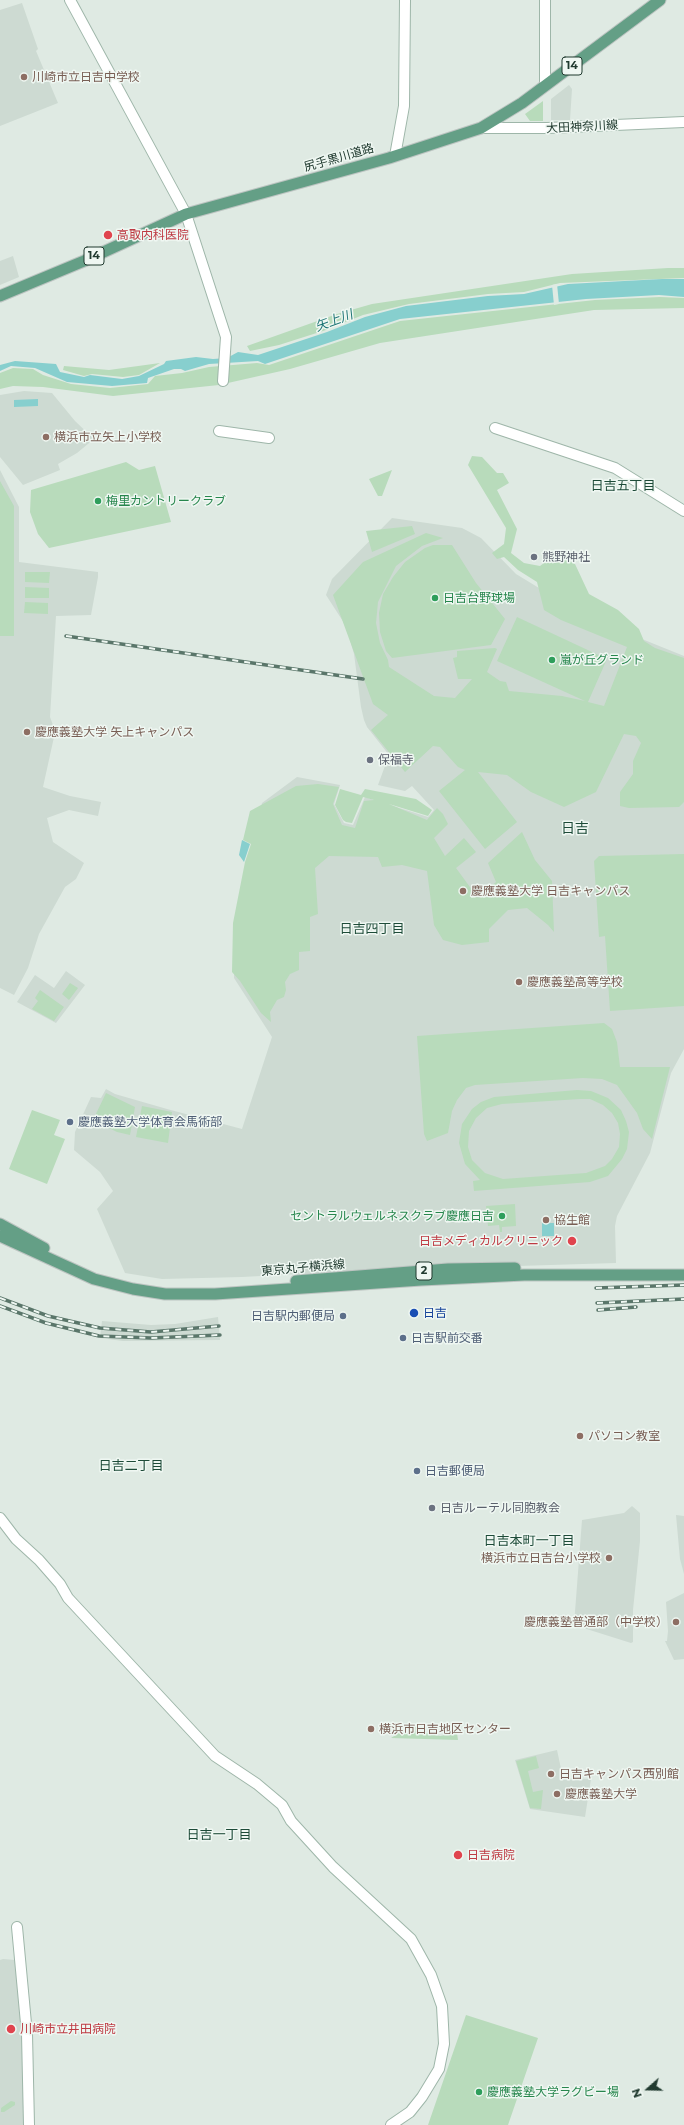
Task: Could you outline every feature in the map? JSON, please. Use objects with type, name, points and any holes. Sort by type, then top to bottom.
[{"type":"main road","name":"尻手黒川道路","points":[[0,296],[80,263],[186,214],[395,156],[480,128],[522,103],[660,0]]},
{"type":"main road","name":"東京丸子横浜線","points":[[0,1224],[33,1242],[92,1270],[142,1284],[173,1287],[199,1288],[448,1269],[536,1268],[621,1274]]},
{"type":"main road","name":"東京丸子横浜線","points":[[0,1236],[94,1279],[133,1290],[165,1294],[215,1294],[421,1280],[524,1275],[684,1275]]},
{"type":"street","points":[[70,0],[186,214],[218,310],[226,342],[223,381]]},
{"type":"street","points":[[395,156],[404,106],[405,0]]},
{"type":"street","points":[[545,0],[545,86]]},
{"type":"street","name":"大田神奈川線","points":[[480,128],[547,128],[684,122]]},
{"type":"street","points":[[495,428],[615,468],[684,511]]},
{"type":"street","points":[[219,431],[269,438]]},
{"type":"street","points":[[0,1518],[16,1539],[39,1560],[60,1584],[68,1598],[215,1756],[257,1784],[282,1805],[291,1821],[333,1867],[411,1939],[431,1975],[442,2006],[444,2044],[439,2069],[422,2097],[410,2112],[391,2125]]},
{"type":"street","points":[[17,1927],[27,2034],[29,2125]]},
{"type":"shaded area","name":"川崎市立日吉中学校","points":[[22,3],[38,49],[36,51],[58,103],[0,126],[0,10]]},
{"type":"shaded area","points":[[569,85],[572,89],[570,120],[551,120],[551,99]]},
{"type":"shaded area","points":[[13,256],[19,277],[0,285],[0,261]]},
{"type":"shaded area","name":"横浜市立矢上小学校","points":[[24,391],[52,393],[75,421],[94,439],[77,453],[58,464],[60,470],[23,485],[0,457],[0,395]]},
{"type":"shaded area","name":"慶應義塾大学 矢上キャンパス","points":[[0,470],[19,507],[19,562],[98,572],[91,615],[56,616],[50,717],[54,728],[54,737],[43,787],[70,796],[101,802],[98,816],[69,810],[47,818],[53,842],[84,863],[76,879],[65,887],[39,934],[28,968],[14,995],[0,988]]},
{"type":"shaded area","name":"慶應義塾大学 日吉キャンパス","points":[[392,518],[462,528],[481,538],[516,574],[585,616],[684,656],[684,1049],[671,1073],[650,1153],[617,1216],[615,1226],[616,1263],[353,1271],[242,1277],[162,1279],[125,1273],[97,1209],[113,1191],[100,1172],[74,1150],[75,1132],[91,1097],[101,1098],[106,1089],[115,1094],[242,1129],[272,1037],[234,978],[234,928],[262,803],[297,777],[340,785],[334,804],[344,823],[353,825],[365,797],[428,817],[434,810],[412,786],[405,791],[378,785],[389,755],[367,727],[364,720],[354,654],[346,626],[326,595],[332,579]]},
{"type":"shaded area","points":[[66,971],[85,985],[56,1023],[17,1002],[35,975],[54,988]]},
{"type":"shaded area","points":[[218,1317],[220,1340],[123,1341],[100,1338],[102,1321],[151,1325],[175,1324]]},
{"type":"shaded area","name":"横浜市立日吉台小学校","points":[[632,1506],[640,1513],[640,1541],[633,1610],[633,1642],[631,1643],[574,1625],[582,1520],[624,1513]]},
{"type":"shaded area","points":[[676,1515],[684,1516],[684,1574],[680,1559]]},
{"type":"shaded area","name":"慶應義塾普通部（中学校）","points":[[684,1593],[684,1659],[674,1660],[665,1641],[667,1641],[668,1631],[666,1602]]},
{"type":"shaded area","name":"慶應義塾大学","points":[[557,1750],[563,1778],[591,1779],[585,1817],[530,1809],[515,1760]]},
{"type":"shaded area","name":"川崎市立井田病院","points":[[0,1960],[15,1960],[21,2010],[26,2125],[0,2125]]},
{"type":"green space","points":[[543,101],[543,121],[530,121],[525,114]]},
{"type":"green space","points":[[684,268],[684,278],[560,283],[524,292],[488,294],[409,304],[363,315],[326,330],[279,345],[250,351],[247,346],[337,314],[372,304],[572,274]]},
{"type":"green space","points":[[660,297],[684,298],[684,308],[594,310],[380,343],[290,369],[219,385],[113,396],[43,387],[13,386],[0,389],[0,373],[13,368],[33,369],[43,375],[71,384],[110,388],[148,384],[155,376],[182,373],[209,367],[257,363],[269,365],[400,321],[595,300]]},
{"type":"green space","points":[[160,363],[139,375],[123,377],[92,374],[84,376],[63,370],[64,366],[109,370]]},
{"type":"green space","points":[[472,456],[482,457],[497,473],[503,473],[509,483],[497,490],[517,529],[511,553],[524,563],[540,566],[556,554],[575,564],[589,594],[618,610],[639,629],[644,641],[655,648],[684,658],[684,802],[679,807],[629,808],[620,806],[620,792],[633,774],[633,761],[641,743],[636,736],[624,734],[596,792],[564,807],[531,792],[507,775],[478,772],[517,822],[485,849],[439,791],[465,770],[458,767],[440,747],[433,746],[405,772],[371,730],[388,715],[373,704],[333,595],[363,562],[426,533],[443,538],[422,546],[396,566],[378,602],[376,623],[380,643],[388,660],[389,667],[434,696],[455,698],[472,679],[458,679],[453,658],[457,657],[457,651],[495,648],[497,649],[487,672],[500,681],[506,682],[509,691],[562,696],[585,701],[497,661],[517,617],[607,659],[588,702],[604,706],[627,647],[561,620],[544,610],[537,582],[518,570],[504,557],[497,559],[492,553],[504,544],[506,528],[468,465]]},
{"type":"green space","name":"梅里カントリークラブ","points":[[126,462],[139,470],[155,466],[171,522],[49,548],[38,534],[30,512],[31,490]]},
{"type":"green space","points":[[392,470],[382,496],[378,496],[369,479]]},
{"type":"green space","points":[[0,481],[14,506],[14,636],[0,636]]},
{"type":"green space","points":[[412,526],[415,534],[372,552],[366,531]]},
{"type":"green space","name":"日吉台野球場","points":[[433,545],[452,545],[476,583],[505,619],[491,645],[392,658],[386,651],[380,632],[379,613],[383,594],[393,577],[405,562],[425,548]]},
{"type":"green space","points":[[25,572],[50,572],[49,583],[25,582]]},
{"type":"green space","points":[[25,587],[49,588],[49,598],[25,598]]},
{"type":"green space","points":[[25,602],[48,603],[48,614],[24,613]]},
{"type":"green space","points":[[318,784],[339,787],[333,804],[342,825],[355,828],[364,801],[374,800],[363,797],[352,823],[346,822],[343,820],[335,805],[340,789],[361,795],[365,789],[416,799],[432,810],[428,816],[389,804],[427,820],[437,808],[443,814],[448,824],[434,838],[445,856],[464,838],[476,852],[456,868],[478,898],[496,882],[488,863],[522,832],[535,860],[552,881],[554,932],[548,925],[527,908],[508,910],[489,929],[489,942],[462,945],[443,940],[434,925],[427,871],[402,865],[382,867],[378,857],[329,856],[315,868],[318,914],[310,917],[310,951],[299,952],[299,970],[290,974],[285,982],[286,990],[284,997],[277,1000],[270,1012],[271,1022],[261,1013],[240,981],[232,972],[233,923],[245,862],[251,844],[243,840],[250,811],[296,786]]},
{"type":"green space","points":[[684,854],[684,1006],[610,1011],[605,936],[599,937],[594,861],[599,856]]},
{"type":"green space","points":[[70,983],[78,988],[69,1000],[62,994]]},
{"type":"green space","points":[[40,990],[64,1007],[54,1021],[32,1009],[38,1001],[35,998]]},
{"type":"green space","points":[[604,1023],[612,1029],[617,1042],[620,1067],[670,1067],[652,1139],[643,1129],[637,1113],[617,1085],[602,1079],[583,1078],[475,1085],[466,1088],[457,1100],[452,1111],[448,1133],[427,1141],[424,1134],[417,1036]]},
{"type":"green space","points":[[577,1090],[591,1091],[608,1098],[621,1110],[629,1132],[627,1149],[622,1159],[608,1176],[590,1182],[474,1191],[473,1181],[480,1180],[465,1164],[459,1143],[462,1124],[472,1109],[481,1102],[494,1097]],"holes":[[[590,1099],[603,1105],[612,1113],[618,1123],[620,1134],[619,1147],[612,1159],[605,1166],[586,1173],[503,1179],[485,1173],[472,1160],[468,1147],[469,1131],[476,1118],[487,1108],[502,1104]]]},
{"type":"green space","points":[[106,1093],[135,1107],[130,1135],[117,1132],[93,1120]]},
{"type":"green space","points":[[142,1106],[172,1112],[168,1143],[136,1137]]},
{"type":"green space","points":[[32,1110],[60,1120],[54,1135],[65,1139],[47,1184],[9,1169]]},
{"type":"green space","name":"セントラルウェルネスクラブ慶應日吉","points":[[515,1204],[516,1226],[502,1227],[502,1232],[500,1232],[499,1225],[488,1226],[486,1206]]},
{"type":"green space","points":[[413,1724],[423,1732],[440,1736],[457,1733],[458,1740],[391,1738]]},
{"type":"green space","points":[[536,1756],[539,1768],[528,1771],[533,1792],[543,1790],[541,1809],[530,1808],[516,1761]]},
{"type":"green space","name":"慶應義塾大学ラグビー場","points":[[466,2015],[538,2038],[508,2125],[428,2125]]},
{"type":"green space","points":[[11,2101],[15,2102],[15,2105],[4,2112],[1,2112],[1,2108]]},
{"type":"water","name":"矢上川","points":[[684,279],[684,297],[659,295],[586,299],[400,319],[265,364],[258,361],[209,364],[185,371],[181,369],[174,369],[148,378],[147,383],[112,386],[67,382],[35,368],[11,366],[0,371],[0,365],[15,361],[56,364],[60,372],[84,377],[90,375],[122,379],[139,376],[164,364],[166,361],[196,357],[213,359],[227,358],[238,352],[258,355],[327,332],[365,317],[406,306],[488,296],[524,294],[568,284]]},
{"type":"water","points":[[38,399],[38,406],[14,407],[14,400]]},
{"type":"water","points":[[242,840],[250,844],[244,862],[239,855]]},
{"type":"water","points":[[542,1223],[554,1223],[554,1236],[542,1236]]},
{"type":"pier","points":[[557,284],[559,304],[554,305],[552,285]]},
{"type":"railway","points":[[66,636],[363,679]]},
{"type":"railway","points":[[596,1288],[684,1285]]},
{"type":"railway","points":[[0,1298],[48,1316],[100,1328],[151,1332],[219,1326]]},
{"type":"railway","points":[[597,1303],[684,1299]]},
{"type":"railway","points":[[0,1306],[46,1323],[99,1336],[151,1338],[220,1335]]},
{"type":"railway","points":[[598,1310],[636,1307]]},
{"type":"place","name":"川崎市立日吉中学校","points":[[24,77]]},
{"type":"place","name":"高取内科医院","points":[[108,235]]},
{"type":"place","name":"横浜市立矢上小学校","points":[[46,437]]},
{"type":"place","name":"梅里カントリークラブ","points":[[98,501]]},
{"type":"place","name":"熊野神社","points":[[534,557]]},
{"type":"place","name":"日吉台野球場","points":[[435,598]]},
{"type":"place","name":"嵐が丘グランド","points":[[552,660]]},
{"type":"place","name":"慶應義塾大学 矢上キャンパス","points":[[27,732]]},
{"type":"place","name":"保福寺","points":[[370,760]]},
{"type":"place","name":"慶應義塾大学 日吉キャンパス","points":[[463,891]]},
{"type":"place","name":"慶應義塾高等学校","points":[[519,982]]},
{"type":"place","name":"慶應義塾大学体育会馬術部","points":[[70,1122]]},
{"type":"place","name":"セントラルウェルネスクラブ慶應日吉","points":[[502,1216]]},
{"type":"place","name":"協生館","points":[[546,1220]]},
{"type":"place","name":"日吉メディカルクリニック","points":[[572,1241]]},
{"type":"place","name":"日吉","points":[[414,1313]]},
{"type":"place","name":"日吉駅内郵便局","points":[[343,1316]]},
{"type":"place","name":"日吉駅前交番","points":[[403,1338]]},
{"type":"place","name":"パソコン教室","points":[[580,1436]]},
{"type":"place","name":"日吉郵便局","points":[[417,1471]]},
{"type":"place","name":"日吉ルーテル同胞教会","points":[[432,1508]]},
{"type":"place","name":"横浜市立日吉台小学校","points":[[609,1558]]},
{"type":"place","name":"慶應義塾普通部（中学校）","points":[[676,1622]]},
{"type":"place","name":"横浜市日吉地区センター","points":[[371,1729]]},
{"type":"place","name":"日吉キャンパス西別館","points":[[551,1774]]},
{"type":"place","name":"慶應義塾大学","points":[[557,1794]]},
{"type":"place","name":"日吉病院","points":[[458,1855]]},
{"type":"place","name":"川崎市立井田病院","points":[[11,2029]]},
{"type":"place","name":"慶應義塾大学ラグビー場","points":[[479,2092]]},
{"type":"district","name":"日吉五丁目","points":[[623,486]]},
{"type":"district","name":"日吉","points":[[575,829]]},
{"type":"district","name":"日吉四丁目","points":[[372,929]]},
{"type":"district","name":"日吉二丁目","points":[[131,1466]]},
{"type":"district","name":"日吉本町一丁目","points":[[529,1541]]},
{"type":"district","name":"日吉一丁目","points":[[219,1835]]}]
